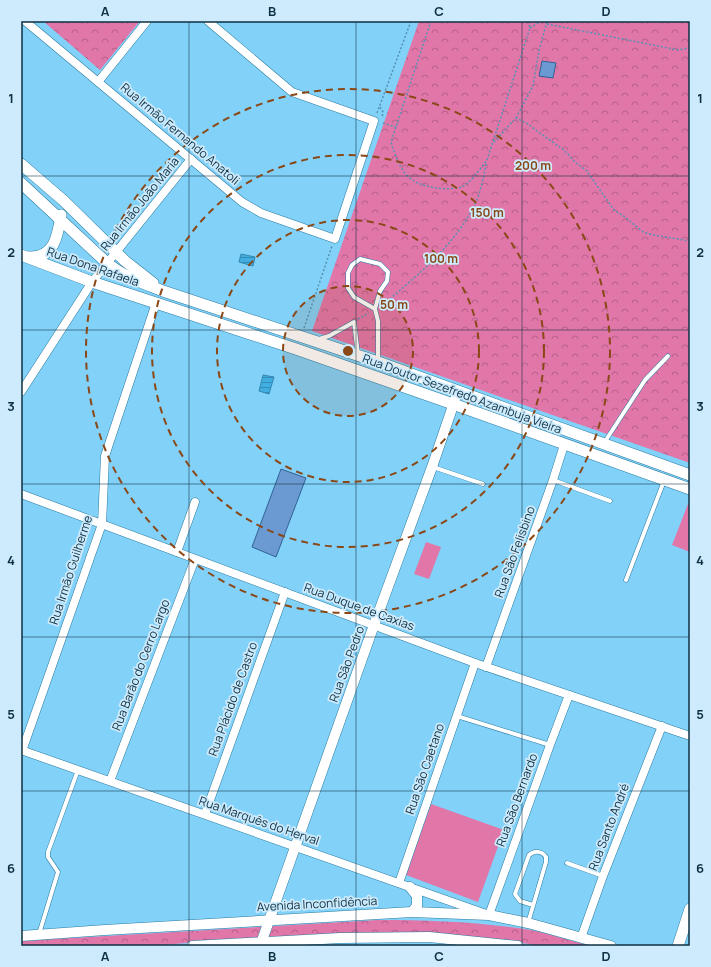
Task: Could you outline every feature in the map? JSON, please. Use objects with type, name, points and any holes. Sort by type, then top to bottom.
[{"type":"main road","name":"Rua Doutor Sezefredo Azambuja Vieira","points":[[21,164],[64,201],[116,253],[163,291]]},
{"type":"main road","name":"Rua Doutor Sezefredo Azambuja Vieira","points":[[21,183],[117,272],[163,291],[378,362],[690,475]]},
{"type":"main road","points":[[22,256],[32,257],[41,255],[48,251],[54,244],[57,237],[64,201]]},
{"type":"main road","name":"Rua Dona Rafaela","points":[[22,256],[92,282],[156,303]]},
{"type":"main road","name":"Rua Doutor Sezefredo Azambuja Vieira","points":[[156,303],[453,404],[690,490]]},
{"type":"main road","points":[[678,946],[690,910]]},
{"type":"street","name":"Rua Irmão Fernando Anatoli","points":[[26,21],[242,202],[261,213],[335,239]]},
{"type":"street","points":[[98,82],[147,21]]},
{"type":"street","points":[[208,21],[292,92],[374,121],[335,239]]},
{"type":"street","name":"Rua Irmão João Maria","points":[[21,392],[92,282],[191,160]]},
{"type":"street","name":"Rua Irmão Guilherme","points":[[22,751],[102,524],[105,456],[156,303]]},
{"type":"street","name":"Rua São Pedro","points":[[261,944],[458,391]]},
{"type":"street","name":"Rua São Felisbino","points":[[486,667],[553,480],[564,445]]},
{"type":"street","name":"Rua Duque de Caxias","points":[[21,494],[486,667],[690,736]]},
{"type":"street","points":[[177,552],[195,502]]},
{"type":"street","name":"Rua Barão do Cerro Largo","points":[[110,781],[195,559]]},
{"type":"street","name":"Rua Plácido de Castro","points":[[205,814],[284,592]]},
{"type":"street","name":"Rua São Caetano","points":[[399,883],[475,663]]},
{"type":"street","name":"Rua São Bernardo","points":[[489,914],[569,695]]},
{"type":"street","name":"Rua Santo André","points":[[581,938],[603,876],[662,726]]},
{"type":"street","name":"Rua Marquês do Herval","points":[[22,751],[489,914]]},
{"type":"street","points":[[410,887],[417,896],[417,906],[412,912]]},
{"type":"street","name":"Avenida Inconfidência","points":[[21,936],[412,912],[489,914],[611,946]]},
{"type":"street","points":[[192,946],[261,944],[340,938],[429,937],[518,946]]},
{"type":"lane","points":[[376,309],[354,298],[348,288],[348,273],[352,265],[360,259],[380,264],[388,272],[387,281],[380,291],[376,309],[378,321],[378,362]]},
{"type":"lane","points":[[314,341],[329,336],[354,322],[358,356]]},
{"type":"lane","points":[[603,443],[645,380],[668,356]]},
{"type":"lane","points":[[432,467],[483,484]]},
{"type":"lane","points":[[553,480],[610,501]]},
{"type":"lane","points":[[626,580],[665,480]]},
{"type":"lane","points":[[457,716],[550,744]]},
{"type":"lane","points":[[39,935],[58,872],[48,857],[48,852],[78,770]]},
{"type":"lane","points":[[528,923],[546,862],[546,857],[544,854],[538,852],[533,852],[529,855],[515,894],[520,901],[533,905]]},
{"type":"lane","points":[[567,863],[603,876]]},
{"type":"path","points":[[374,121],[411,21]]},
{"type":"path","points":[[431,21],[391,142],[397,161],[408,178],[424,186],[443,189],[462,187],[479,172],[488,160]]},
{"type":"path","points":[[354,322],[382,305],[420,274],[459,231],[478,197],[493,143],[530,28],[528,21]]},
{"type":"path","points":[[530,28],[541,21]]},
{"type":"path","points":[[493,143],[516,118],[533,86],[539,51],[547,22],[678,50],[690,48]]},
{"type":"path","points":[[379,107],[383,112],[381,122],[396,127]]},
{"type":"path","points":[[516,118],[528,124],[564,150],[576,163],[586,170],[614,210],[643,232],[690,241]]},
{"type":"path","points":[[301,336],[335,239]]},
{"type":"green space","points":[[43,21],[140,21],[100,70]]},
{"type":"green space","points":[[419,21],[690,21],[690,463],[312,331]]},
{"type":"green space","points":[[688,504],[690,504],[690,552],[672,545]]},
{"type":"green space","points":[[426,542],[441,547],[429,579],[414,574]]},
{"type":"green space","points":[[431,804],[504,830],[478,902],[406,875]]},
{"type":"green space","points":[[378,920],[416,920],[512,927],[531,930],[591,946],[537,946],[486,939],[199,942],[150,946],[21,946],[21,941]]},
{"type":"water","points":[[241,254],[255,257],[253,266],[239,262]]},
{"type":"water","points":[[263,375],[274,377],[269,394],[259,391]]},
{"type":"building","points":[[542,61],[556,63],[553,78],[539,76]]},
{"type":"building","points":[[281,469],[306,478],[276,557],[252,547]]}]
